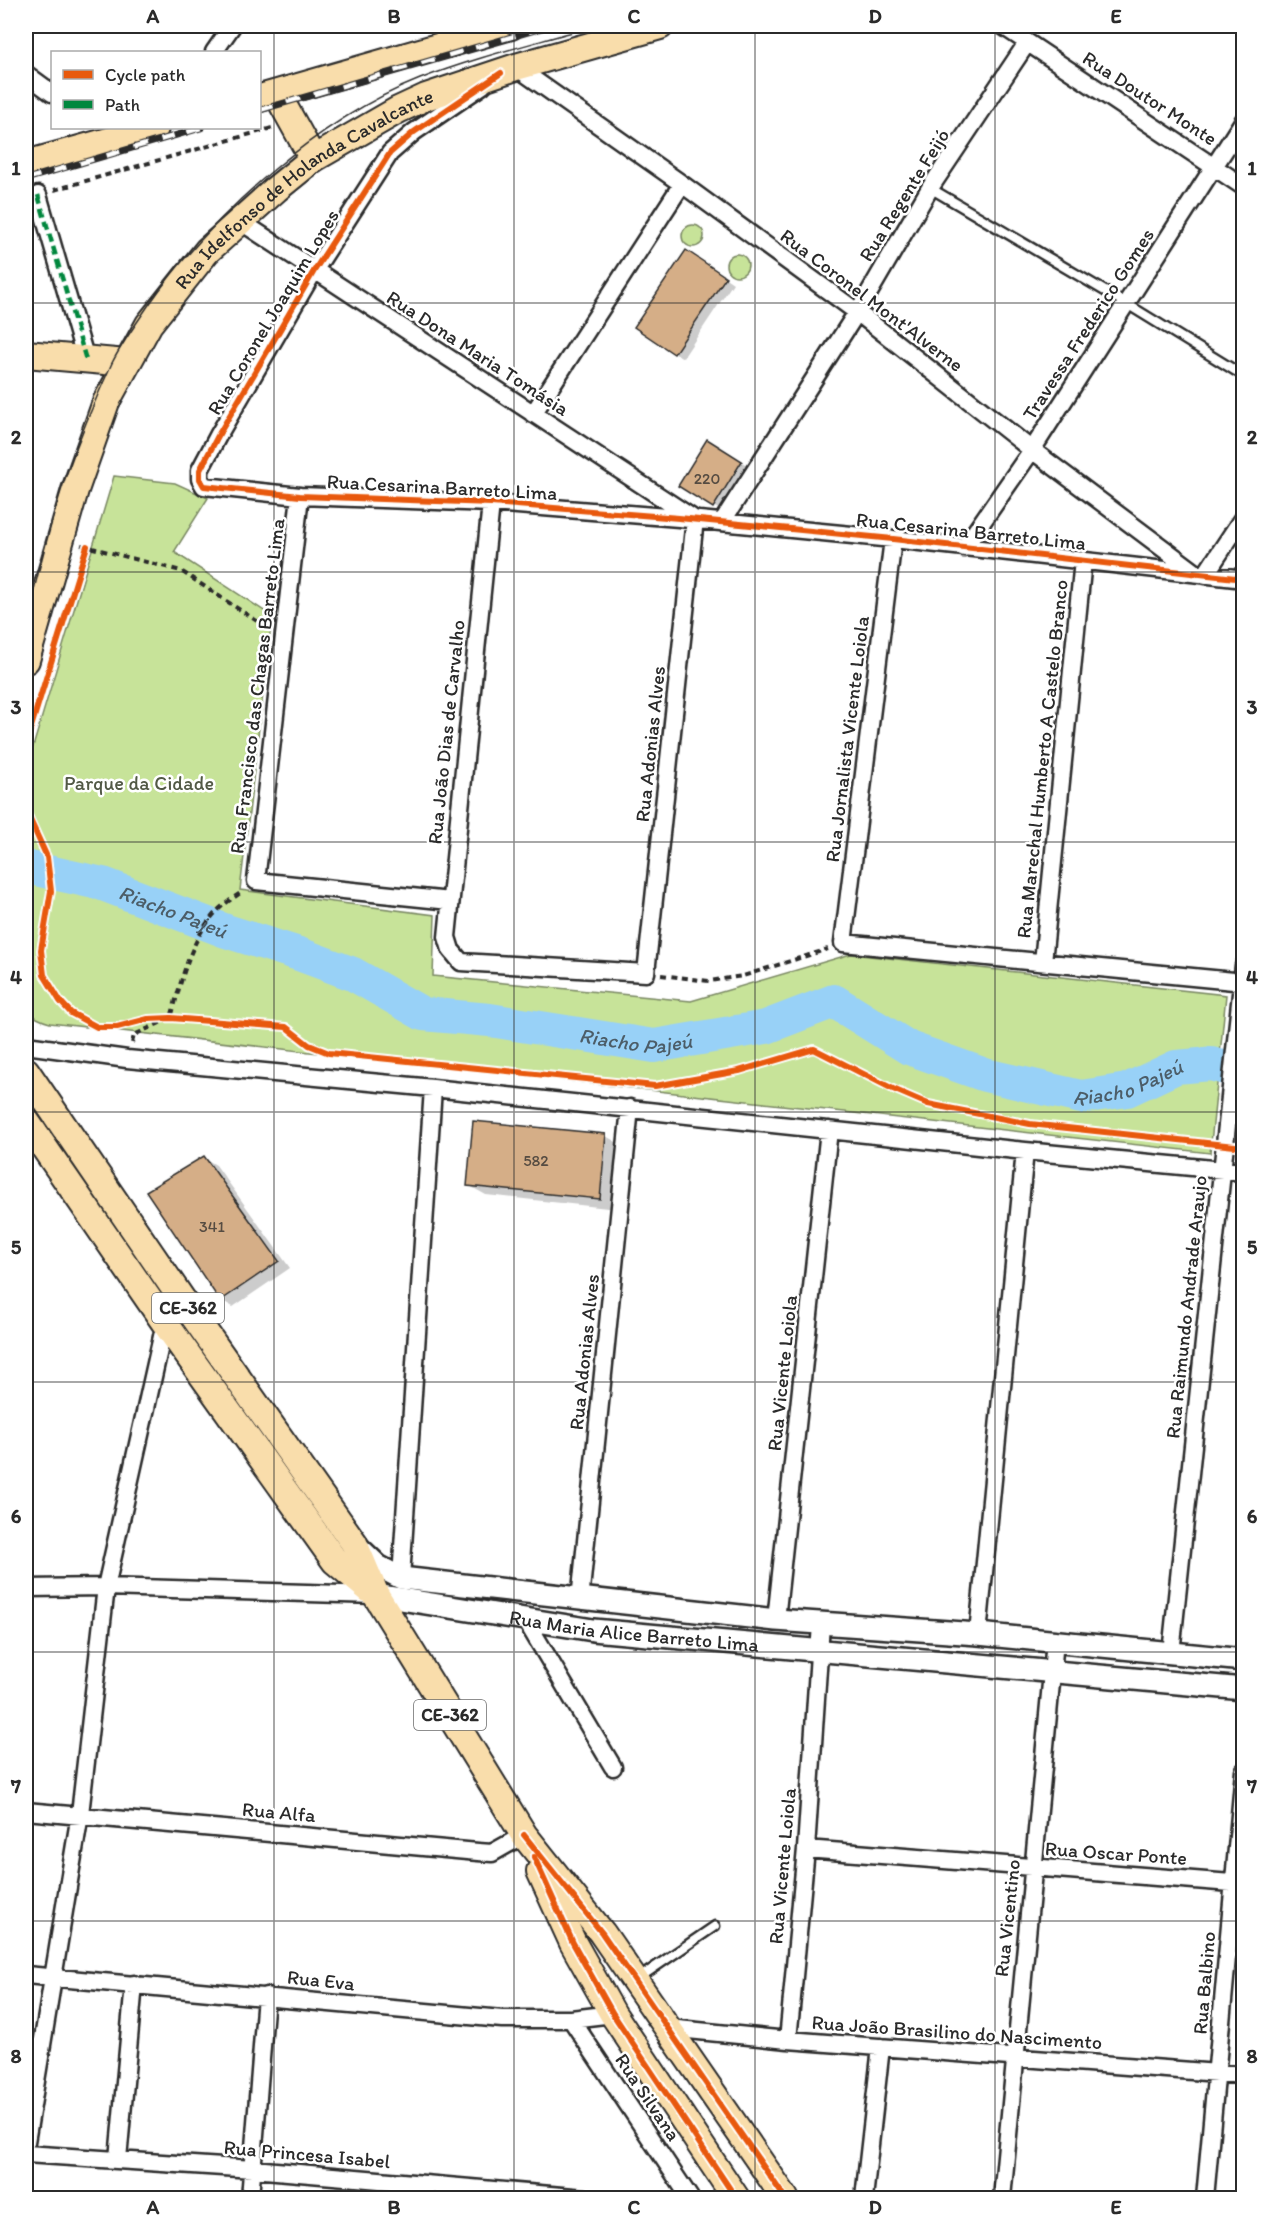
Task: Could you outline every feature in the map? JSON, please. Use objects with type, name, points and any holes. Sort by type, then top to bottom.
[{"type":"main road","points":[[313,159],[293,122],[268,96],[471,31],[511,26]]},
{"type":"main road","name":"Rua Idelfonso de Holanda Cavalcante","points":[[26,660],[60,539],[94,432],[106,402],[149,324],[207,251],[313,159],[398,110],[508,70],[660,26]]},
{"type":"main road","points":[[26,164],[110,133],[146,129]]},
{"type":"main road","points":[[26,354],[127,363]]},
{"type":"main road","name":"CE-362","points":[[26,1071],[183,1301],[354,1543],[376,1595],[524,1835],[602,1933],[785,2199]]},
{"type":"main road","name":"CE-362","points":[[26,1121],[165,1323],[335,1561],[376,1595]]},
{"type":"main road","name":"CE-362","points":[[524,1835],[573,1943],[613,2014],[736,2199]]},
{"type":"street","points":[[215,51],[232,26]]},
{"type":"street","name":"Rua Doutor Monte","points":[[1002,26],[1244,187]]},
{"type":"street","name":"Rua Regente Feijó","points":[[722,522],[857,312],[930,188],[1027,44]]},
{"type":"street","name":"Rua Coronel Mont'Alverne","points":[[508,70],[682,184],[857,312],[1032,450],[1201,574]]},
{"type":"street","name":"Rua Coronel Joaquim Lopes","points":[[204,486],[200,479],[200,470],[219,434],[314,271],[390,153],[414,132],[508,70]]},
{"type":"street","points":[[26,74],[51,92]]},
{"type":"street","name":"Travessa Frederico Gomes","points":[[964,548],[1032,450],[1244,120]]},
{"type":"street","points":[[533,414],[682,184]]},
{"type":"street","points":[[38,195],[86,360]]},
{"type":"street","name":"Rua Dona Maria Tomásia","points":[[240,220],[687,519]]},
{"type":"street","name":"Rua Cesarina Barreto Lima","points":[[204,486],[300,496],[491,503],[722,522],[1244,579]]},
{"type":"street","name":"Rua Francisco das Chagas Barreto Lima","points":[[256,881],[300,496]]},
{"type":"street","name":"Rua João Dias de Carvalho","points":[[491,503],[447,937],[452,950],[461,962],[646,973]]},
{"type":"street","points":[[1201,574],[1244,516]]},
{"type":"street","name":"Rua Adonias Alves","points":[[646,973],[687,519]]},
{"type":"street","name":"Rua Jornalista Vicente Loiola","points":[[843,943],[893,539]]},
{"type":"street","name":"Rua Marechal Humberto A Castelo Branco","points":[[1043,962],[1083,560]]},
{"type":"street","points":[[256,881],[450,901]]},
{"type":"street","points":[[843,943],[1243,982]]},
{"type":"street","name":"Rua Raimundo Andrade Araujo","points":[[1171,1653],[1244,964]]},
{"type":"street","points":[[26,1045],[127,1059],[630,1108],[1025,1151],[1244,1172]]},
{"type":"street","points":[[376,1595],[393,1581],[402,1578],[432,1088]]},
{"type":"street","name":"Rua Adonias Alves","points":[[580,1600],[630,1108]]},
{"type":"street","name":"Rua Vicente Loiola","points":[[776,1620],[829,1130]]},
{"type":"street","points":[[978,1634],[1025,1151]]},
{"type":"street","points":[[26,2142],[80,1814],[106,1587],[165,1323]]},
{"type":"street","name":"Rua Maria Alice Barreto Lima","points":[[354,1543],[378,1566],[402,1578],[580,1600],[776,1620],[978,1634],[1244,1660]]},
{"type":"street","name":"Rua Maria Alice Barreto Lima","points":[[26,1588],[106,1587],[376,1595],[593,1630],[1244,1689]]},
{"type":"street","points":[[525,1619],[613,1767]]},
{"type":"street","name":"Rua Vicente Loiola","points":[[788,2040],[806,1849],[821,1624]]},
{"type":"street","name":"Rua Vicentino","points":[[1002,2199],[1055,1641]]},
{"type":"street","name":"Rua Balbino","points":[[1205,2199],[1239,1884],[1244,1771]]},
{"type":"street","name":"Rua Alfa","points":[[26,1811],[80,1814],[478,1852],[492,1852],[524,1835]]},
{"type":"street","name":"Rua Oscar Ponte","points":[[806,1849],[1239,1884]]},
{"type":"street","name":"Rua Eva","points":[[26,1975],[502,2019],[571,2019],[613,2014]]},
{"type":"street","points":[[118,2159],[134,1984]]},
{"type":"street","points":[[250,2199],[266,1996]]},
{"type":"street","name":"Rua Silvana","points":[[571,2019],[690,2199]]},
{"type":"street","name":"Rua João Brasilino do Nascimento","points":[[668,2028],[788,2040],[1244,2075]]},
{"type":"street","points":[[864,2199],[881,2047]]},
{"type":"street","name":"Rua Princesa Isabel","points":[[26,2154],[253,2169],[474,2194],[585,2199]]},
{"type":"lane","points":[[930,188],[1244,376]]},
{"type":"lane","points":[[635,1981],[715,1926]]},
{"type":"path","points":[[38,195],[293,122]]},
{"type":"path","points":[[60,539],[181,571],[285,639]]},
{"type":"path","points":[[83,557],[87,546]]},
{"type":"path","points":[[171,1018],[184,970],[198,939],[218,911],[256,881]]},
{"type":"path","points":[[646,973],[709,981],[743,976],[843,943]]},
{"type":"path","points":[[127,1059],[134,1035],[171,1018]]},
{"type":"path","points":[[148,1019],[179,1018]]},
{"type":"green space","points":[[693,225],[701,228],[704,236],[701,244],[693,247],[685,244],[682,236],[685,228]]},
{"type":"green space","points":[[737,254],[745,257],[748,265],[745,273],[737,276],[729,273],[726,265],[729,257]]},
{"type":"green space","name":"Parque da Cidade","points":[[114,476],[175,483],[208,498],[174,552],[272,616],[240,890],[435,915],[433,976],[691,1001],[851,954],[1226,995],[1210,1153],[50,1023],[37,1018],[29,1011],[25,989],[28,950],[26,770]]},
{"type":"building","points":[[686,250],[726,277],[674,354],[634,327]]},
{"type":"building","points":[[707,439],[742,461],[713,508],[678,486]]},
{"type":"building","points":[[473,1121],[606,1134],[600,1199],[467,1186]]},
{"type":"building","points":[[204,1156],[279,1261],[220,1301],[146,1191]]},
{"type":"waterway","name":"Riacho Pajeú","points":[[26,867],[103,884],[226,931],[299,954],[353,974],[423,1014],[490,1020],[654,1046],[766,1027],[834,1001],[909,1048],[985,1075],[1081,1097],[1127,1090],[1176,1067],[1211,1064],[1244,1073]]},
{"type":"tram line","points":[[26,621],[61,491],[112,363],[148,306],[203,238],[235,205],[305,145],[381,97],[420,79],[463,64],[593,26]]},
{"type":"railway","points":[[261,110],[549,26]]},
{"type":"railway","points":[[26,179],[198,129]]},
{"type":"marked path","points":[[38,195],[86,360]]},
{"type":"cycle path","points":[[501,73],[414,132],[390,153],[314,271],[219,434],[200,470],[200,479],[204,486],[300,496],[491,503],[679,518],[893,539],[1244,579]]},
{"type":"cycle path","points":[[26,743],[87,546]]},
{"type":"cycle path","points":[[26,811],[47,857],[51,891],[41,950],[44,975],[60,1001],[71,1013],[97,1027],[117,1027],[148,1019],[171,1018],[286,1027],[309,1045],[329,1053],[655,1086],[739,1071],[814,1049],[928,1104],[1030,1124],[1244,1147]]},
{"type":"cycle path","points":[[524,1835],[602,1933],[785,2198]]},
{"type":"cycle path","points":[[534,1857],[573,1943],[613,2014],[736,2198]]}]
